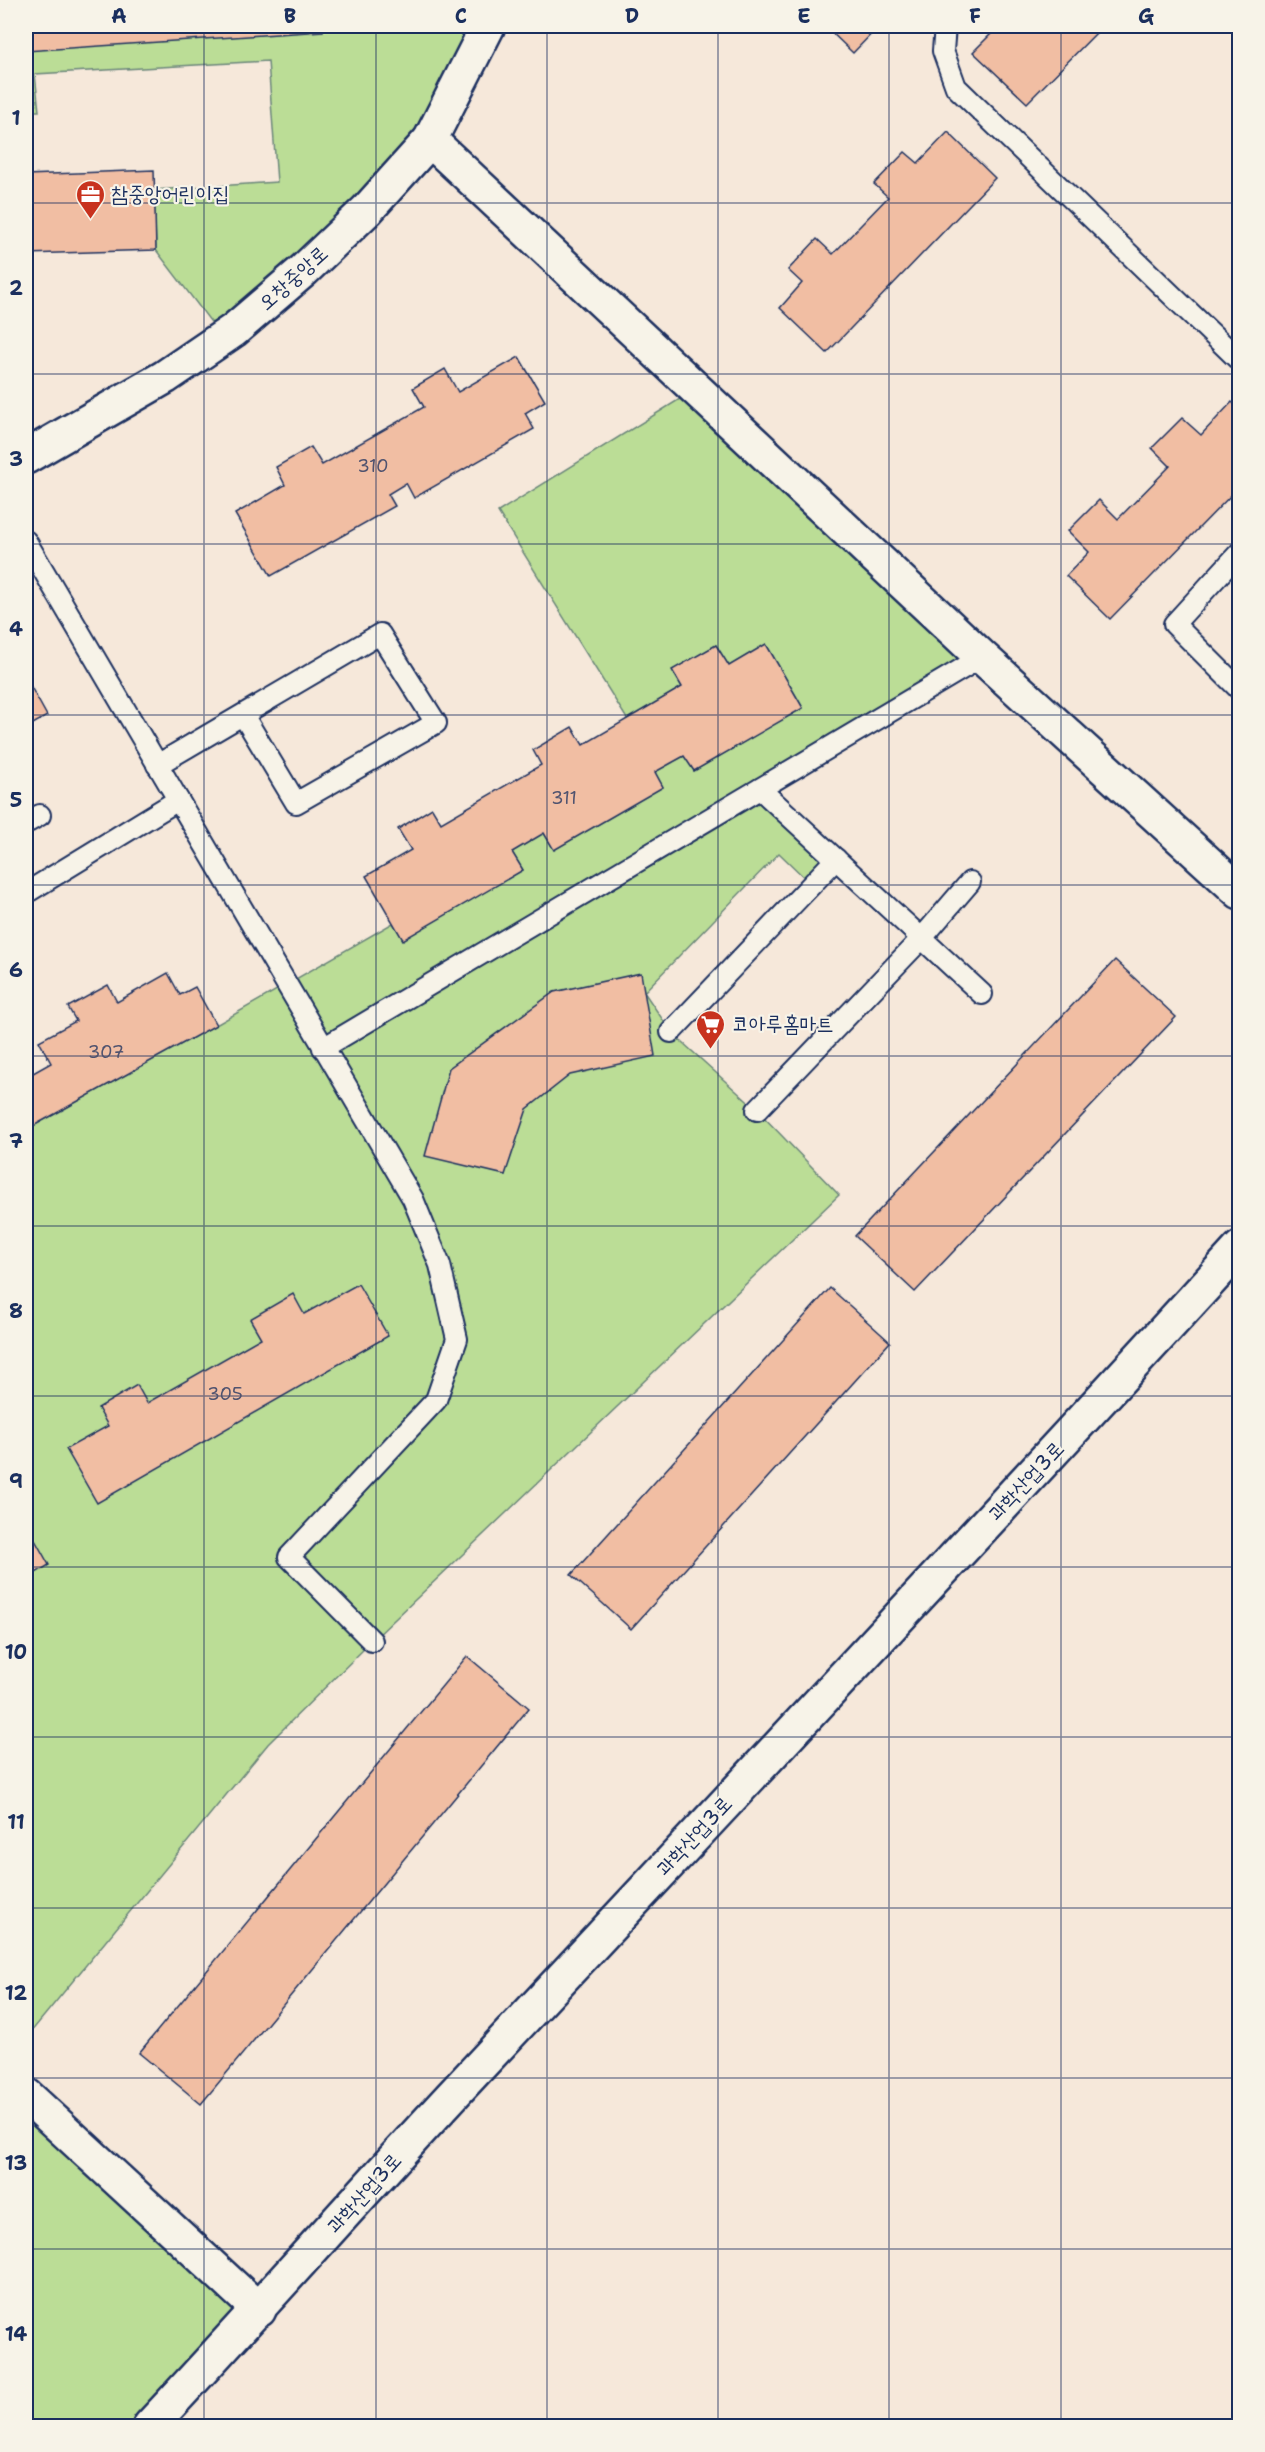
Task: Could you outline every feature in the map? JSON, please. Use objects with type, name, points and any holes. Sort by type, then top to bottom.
[{"type":"street","name":"오창중앙로","points":[[26,457],[165,377],[234,330],[304,270],[367,210],[430,140],[488,26]]},
{"type":"street","points":[[430,140],[982,657],[1239,892]]},
{"type":"street","name":"과학산업3로","points":[[150,2427],[259,2310],[435,2114],[1065,1440],[1239,1248]]},
{"type":"street","points":[[26,2095],[259,2310]]},
{"type":"lane","points":[[945,26],[943,51],[956,87],[1239,362]]},
{"type":"lane","points":[[26,541],[413,1199],[440,1265],[457,1339],[436,1400],[290,1557],[372,1641]]},
{"type":"lane","points":[[1239,552],[1174,624],[1239,690]]},
{"type":"lane","points":[[157,765],[380,634],[436,723],[296,803],[243,715]]},
{"type":"lane","points":[[323,1048],[982,657]]},
{"type":"lane","points":[[760,789],[982,994]]},
{"type":"lane","points":[[26,893],[178,800]]},
{"type":"lane","points":[[671,1032],[836,859]]},
{"type":"lane","points":[[757,1110],[922,938],[970,882]]},
{"type":"green space","points":[[26,26],[488,26],[430,140],[223,338],[156,250],[154,190],[277,182],[268,61],[35,74],[39,111],[26,111]]},
{"type":"green space","points":[[696,389],[982,657],[760,788],[836,859],[812,885],[779,853],[644,992],[671,1032],[757,1110],[839,1195],[372,1641],[268,1744],[26,2038],[26,1130],[216,1025],[393,923],[403,939],[523,870],[512,852],[544,833],[554,850],[663,787],[655,772],[684,756],[694,771],[803,708],[766,644],[729,666],[716,645],[673,670],[682,687],[627,719],[498,512]]},
{"type":"green space","points":[[26,2095],[259,2310],[150,2426],[26,2426]]},
{"type":"building","points":[[26,26],[323,26],[323,31],[26,51]]},
{"type":"building","points":[[825,26],[879,26],[853,53]]},
{"type":"building","points":[[999,26],[1103,26],[1027,103],[973,52]]},
{"type":"building","points":[[948,132],[995,178],[827,353],[780,308],[802,283],[788,270],[817,239],[833,254],[888,197],[874,184],[905,152],[918,163]]},
{"type":"building","name":"참중앙어린이집","points":[[154,170],[156,250],[26,254],[26,175]]},
{"type":"building","points":[[519,357],[545,401],[525,413],[534,429],[414,498],[406,483],[388,494],[395,506],[271,576],[235,514],[285,485],[276,467],[311,447],[322,465],[424,407],[413,388],[445,369],[458,392]]},
{"type":"building","points":[[1232,402],[1240,409],[1240,486],[1110,619],[1066,576],[1089,552],[1068,531],[1099,500],[1118,519],[1170,466],[1152,448],[1182,418],[1201,435]]},
{"type":"building","points":[[766,644],[803,708],[694,771],[684,756],[655,772],[663,787],[554,850],[544,833],[512,852],[523,870],[403,940],[366,876],[411,850],[398,829],[432,808],[441,823],[541,765],[533,750],[572,727],[583,745],[682,687],[672,670],[716,645],[729,666]]},
{"type":"building","points":[[26,678],[47,716],[26,728]]},
{"type":"building","points":[[1115,960],[1176,1017],[915,1292],[855,1236]]},
{"type":"building","points":[[168,973],[180,995],[195,987],[216,1025],[26,1130],[26,1077],[51,1063],[39,1041],[76,1021],[68,1007],[108,985],[117,1002]]},
{"type":"building","points":[[641,973],[655,1056],[570,1075],[527,1109],[505,1175],[425,1156],[449,1068],[554,992]]},
{"type":"building","points":[[358,1284],[388,1336],[97,1503],[66,1449],[108,1426],[98,1408],[137,1385],[147,1403],[261,1338],[250,1319],[293,1294],[304,1314]]},
{"type":"building","points":[[830,1288],[890,1342],[631,1629],[571,1575]]},
{"type":"building","points":[[26,1524],[49,1565],[26,1579]]},
{"type":"building","points":[[467,1656],[529,1708],[201,2104],[139,2053]]},
{"type":"place","name":"참중앙어린이집","points":[[90,220]]},
{"type":"place","name":"코아루홈마트","points":[[711,1050]]}]
